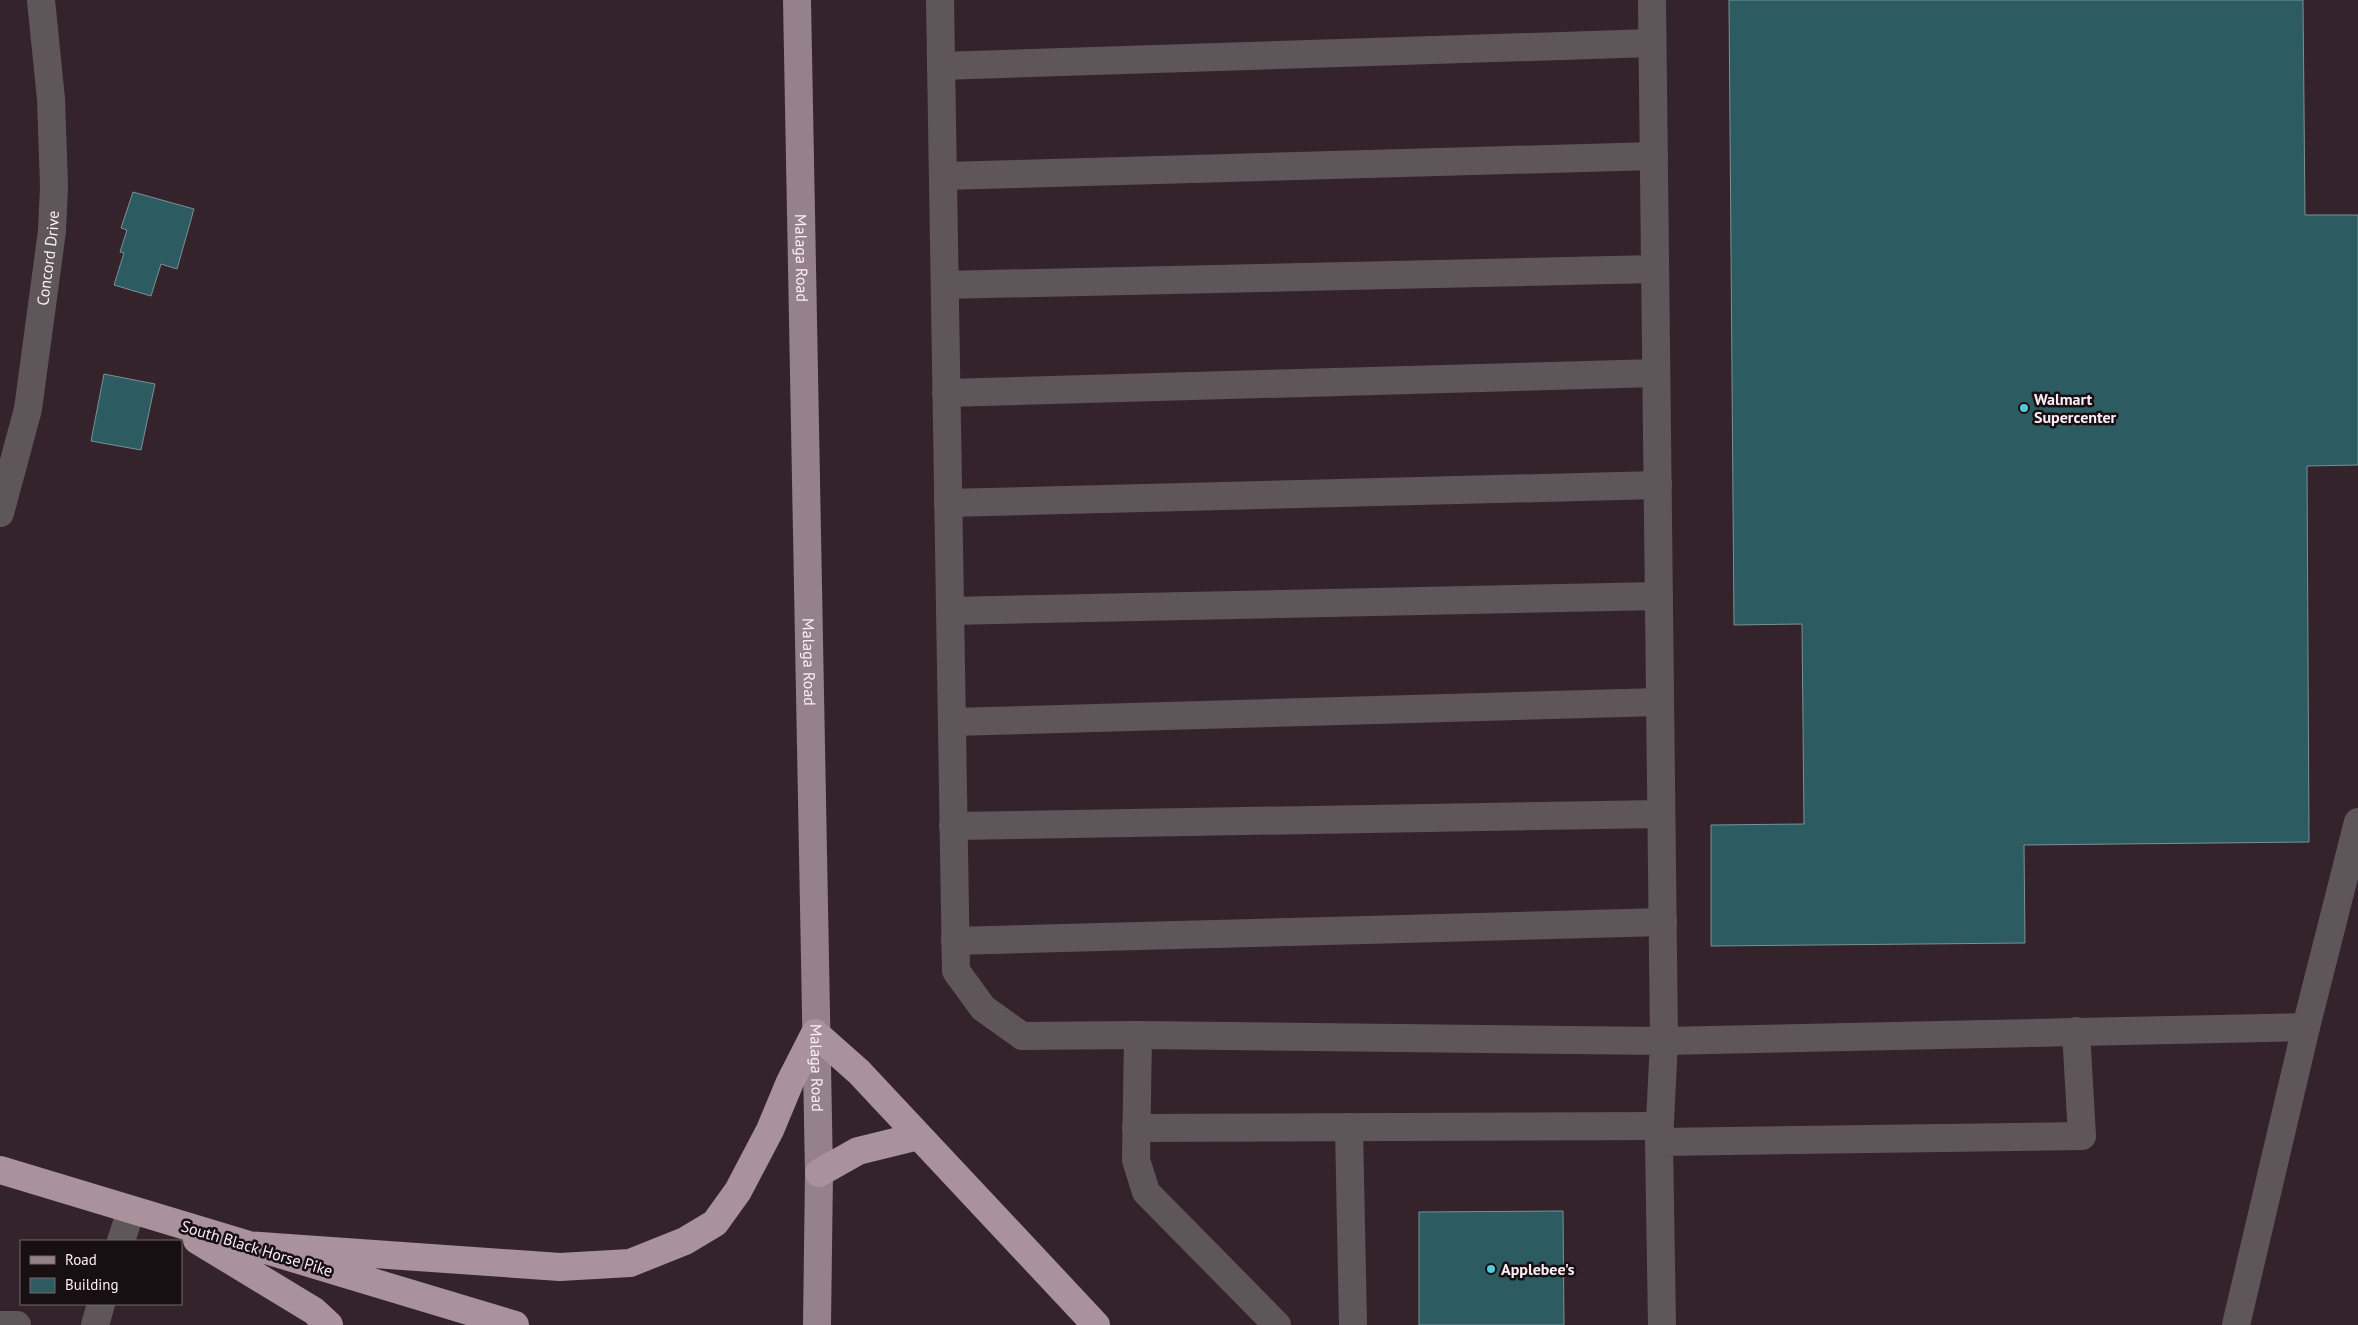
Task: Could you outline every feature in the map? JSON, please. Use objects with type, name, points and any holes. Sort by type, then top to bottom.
[{"type":"highway","points":[[245,1245],[560,1267],[630,1263],[685,1241],[715,1223],[743,1183],[815,1033],[859,1072],[1096,1325]]},
{"type":"highway","points":[[819,1173],[858,1151],[919,1136]]},
{"type":"highway","name":"South Black Horse Pike","points":[[0,1170],[515,1325]]},
{"type":"highway","points":[[163,1220],[314,1312],[330,1325]]},
{"type":"main road","name":"Malaga Road","points":[[797,0],[819,1173],[817,1325]]},
{"type":"street","name":"Concord Drive","points":[[0,513],[28,409],[52,231],[54,186],[51,98],[41,0]]},
{"type":"street","points":[[940,0],[956,971],[983,1008],[1022,1036],[1138,1035],[1664,1041],[2306,1027]]},
{"type":"street","points":[[1652,0],[1664,1041],[1659,1134],[1662,1325]]},
{"type":"street","points":[[941,66],[1652,43]]},
{"type":"street","points":[[943,176],[1654,156]]},
{"type":"street","points":[[944,285],[1655,269]]},
{"type":"street","points":[[946,393],[1656,373]]},
{"type":"street","points":[[948,503],[1658,485]]},
{"type":"street","points":[[950,611],[1659,596]]},
{"type":"street","points":[[952,722],[1660,702]]},
{"type":"street","points":[[953,826],[1661,814]]},
{"type":"street","points":[[2236,1325],[2306,1027],[2358,822]]},
{"type":"street","points":[[955,941],[1663,922]]},
{"type":"street","points":[[1136,1128],[1349,1128],[1659,1134],[2082,1136],[2076,1031]]},
{"type":"street","points":[[1138,1035],[1136,1160],[1146,1192],[1277,1325]]},
{"type":"street","points":[[1349,1128],[1353,1325]]},
{"type":"street","points":[[121,1240],[131,1210]]},
{"type":"street","points":[[95,1325],[101,1305]]},
{"type":"street","points":[[0,1324],[17,1325]]},
{"type":"building","points":[[1729,0],[2303,0],[2305,215],[2358,215],[2358,465],[2307,466],[2309,842],[2024,845],[2025,943],[1711,946],[1711,825],[1804,824],[1802,624],[1734,625]]},
{"type":"building","points":[[133,192],[194,209],[177,269],[161,264],[151,296],[114,285],[124,253],[120,252],[127,230],[121,228]]},
{"type":"building","points":[[104,374],[155,384],[141,450],[91,441]]},
{"type":"building","name":"Applebee's","points":[[1563,1211],[1564,1325],[1419,1325],[1419,1212]]},
{"type":"place","name":"Walmart Supercenter","points":[[2024,408]]},
{"type":"place","name":"Applebee's","points":[[1491,1269]]}]
